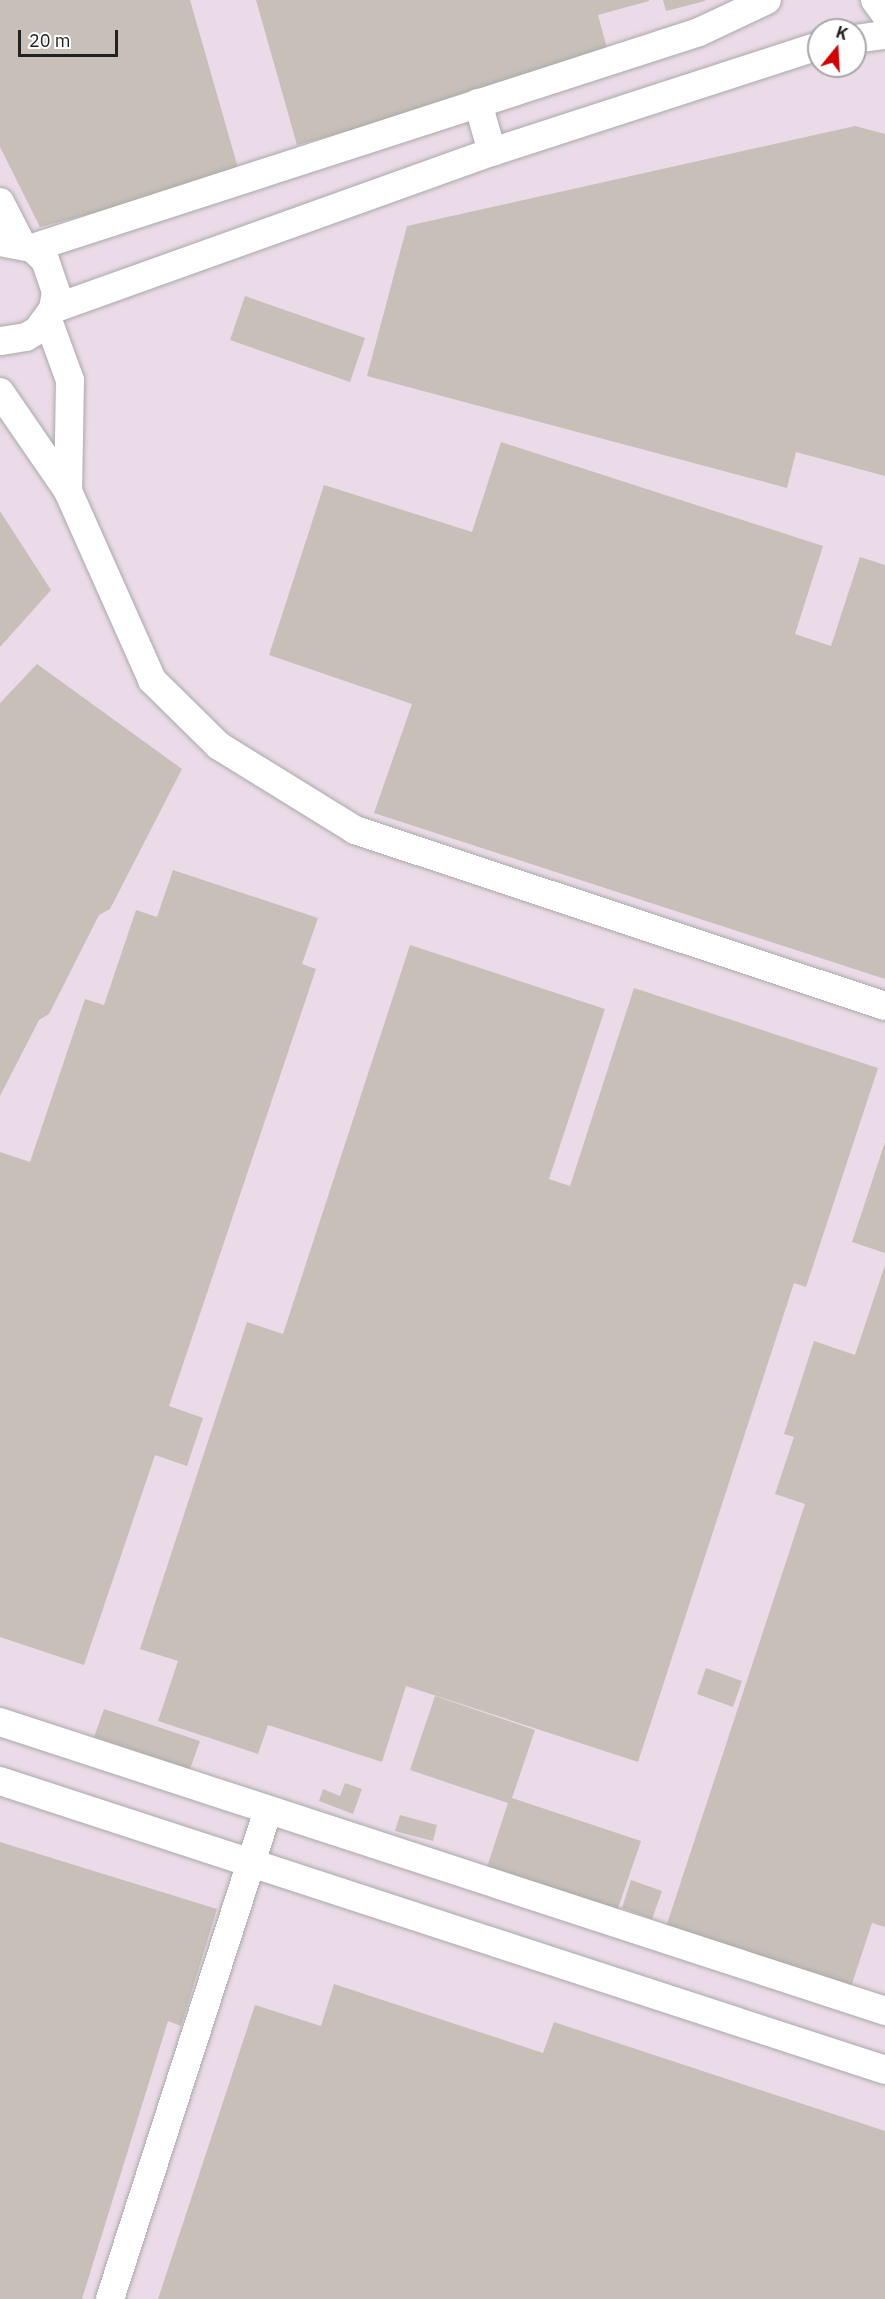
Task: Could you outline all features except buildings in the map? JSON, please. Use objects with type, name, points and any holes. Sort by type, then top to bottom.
[{"type":"street","points":[[18,245],[699,32],[767,0]]},
{"type":"street","points":[[875,0],[885,14]]},
{"type":"street","points":[[867,37],[885,35]]},
{"type":"street","points":[[0,341],[26,337],[51,314],[492,152],[807,50]]},
{"type":"street","points":[[478,103],[492,152]]},
{"type":"street","points":[[0,202],[18,245],[53,275],[56,292],[51,314],[70,380],[68,491]]},
{"type":"street","points":[[0,393],[68,491],[152,680],[219,746],[355,830],[885,1006]]},
{"type":"street","points":[[0,1722],[885,2011]]},
{"type":"street","points":[[0,1781],[885,2070]]},
{"type":"street","points":[[110,2299],[268,1810]]},
{"type":"shaded area","points":[[0,0],[885,0],[885,2299],[0,2299]]}]
